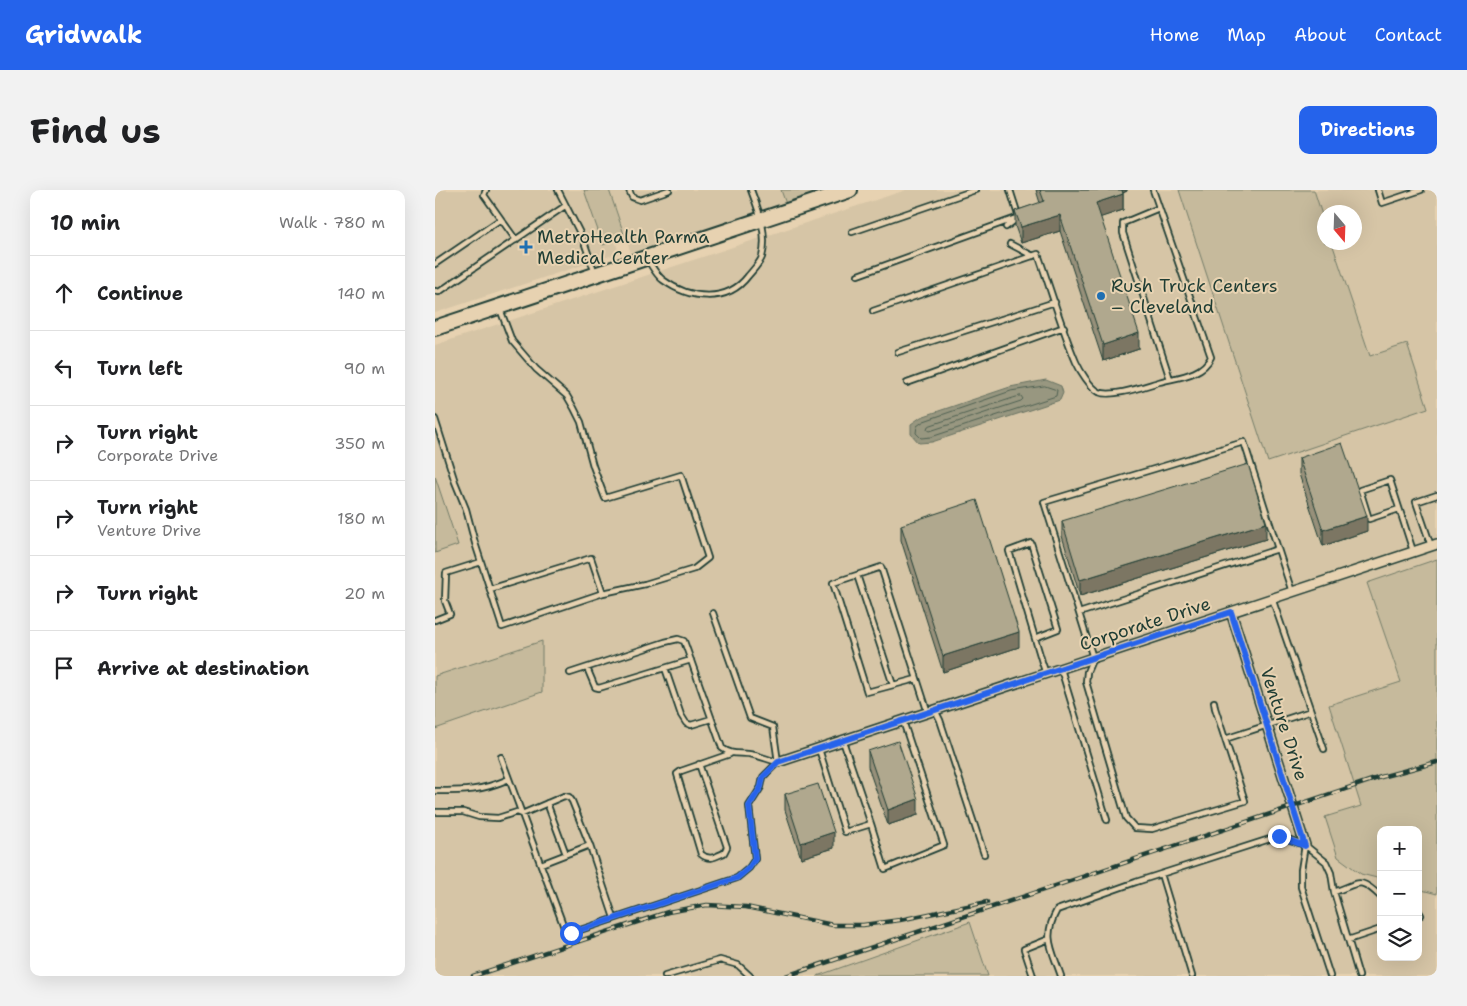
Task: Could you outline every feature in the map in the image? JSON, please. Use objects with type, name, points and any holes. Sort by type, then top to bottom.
[{"type":"main road","points":[[435,328],[850,190]]},
{"type":"street","name":"Corporate Drive","points":[[778,762],[1434,545]]},
{"type":"street","name":"Venture Drive","points":[[1231,612],[1305,846]]},
{"type":"lane","points":[[486,190],[484,195],[515,240]]},
{"type":"lane","points":[[559,190],[565,206],[575,222],[595,275]]},
{"type":"lane","points":[[629,190],[632,197],[640,200],[669,190]]},
{"type":"lane","points":[[646,258],[661,279],[685,293],[711,297],[726,293],[744,282],[761,258],[763,237],[762,219],[751,190]]},
{"type":"lane","points":[[852,232],[975,190]]},
{"type":"lane","points":[[1010,190],[1019,217]]},
{"type":"lane","points":[[873,311],[1038,254],[1077,364],[1091,385],[1100,392],[1111,394],[1181,378],[1204,368],[1211,357],[1153,190]]},
{"type":"lane","points":[[1378,190],[1382,203],[1421,190]]},
{"type":"lane","points":[[435,291],[439,292],[449,286],[565,206]]},
{"type":"lane","points":[[1159,208],[1123,223],[1123,233],[1170,379]]},
{"type":"lane","points":[[1006,228],[1019,217]]},
{"type":"lane","points":[[858,276],[1019,217]]},
{"type":"lane","points":[[435,264],[501,219]]},
{"type":"lane","points":[[1010,244],[1033,256]]},
{"type":"lane","points":[[897,352],[1055,302]]},
{"type":"lane","points":[[435,420],[455,482],[466,509],[502,627],[603,593],[645,584],[693,569],[709,558],[681,475],[605,498],[593,466],[581,422],[574,408],[567,396],[536,369],[512,342],[499,307]]},
{"type":"lane","points":[[907,383],[1064,327]]},
{"type":"lane","points":[[1214,702],[1245,801],[1152,829],[1135,828],[1126,818],[1086,682],[1087,672],[1093,658],[1044,502],[1244,442],[1292,592]]},
{"type":"lane","points":[[1399,508],[1369,519],[1360,490],[1390,480],[1413,551]]},
{"type":"lane","points":[[1434,545],[1416,502],[1437,495]]},
{"type":"lane","points":[[1035,638],[1059,629],[1031,543],[1009,551],[1035,638],[1046,674]]},
{"type":"lane","points":[[1079,613],[1278,549]]},
{"type":"lane","points":[[490,589],[591,558],[603,593]]},
{"type":"lane","points":[[435,620],[450,614],[445,601],[446,573],[481,562]]},
{"type":"lane","points":[[916,679],[867,692],[833,583],[881,567],[916,679],[932,712],[940,720],[984,854]]},
{"type":"lane","points":[[857,575],[893,685]]},
{"type":"lane","points":[[1272,598],[1324,749]]},
{"type":"lane","points":[[713,613],[750,718],[773,727],[778,762]]},
{"type":"lane","points":[[570,673],[665,642],[678,639],[685,641],[722,748],[730,754]]},
{"type":"lane","points":[[587,668],[595,687],[599,688],[691,660]]},
{"type":"lane","points":[[665,668],[681,715],[686,723],[691,725],[711,718]]},
{"type":"lane","points":[[1061,669],[1107,820]]},
{"type":"lane","points":[[1225,739],[1311,711]]},
{"type":"lane","points":[[843,741],[885,869],[944,845],[903,721]]},
{"type":"lane","points":[[819,749],[845,832],[871,824]]},
{"type":"lane","points":[[699,764],[727,847],[724,853],[713,858],[706,858],[701,854],[677,774],[699,764],[730,754],[755,755],[778,762]]},
{"type":"lane","points":[[501,757],[565,930],[571,933],[737,878],[749,868],[755,859],[749,806],[761,787],[763,777],[778,762]]},
{"type":"lane","points":[[435,791],[474,790],[495,786],[509,779]]},
{"type":"lane","points":[[435,812],[463,812],[479,817],[498,818],[517,812],[522,814],[565,796],[569,797],[573,801],[590,845],[614,918]]},
{"type":"lane","points":[[547,803],[567,854]]},
{"type":"lane","points":[[1061,976],[1048,934],[1057,910],[1279,836],[1305,846],[1326,862],[1331,873],[1334,892],[1359,976]]},
{"type":"lane","points":[[541,864],[590,845]]},
{"type":"lane","points":[[1305,846],[1301,870],[1301,887],[1330,976]]},
{"type":"lane","points":[[1161,874],[1192,976]]},
{"type":"lane","points":[[1334,892],[1361,882],[1367,884],[1377,893]]},
{"type":"lane","points":[[1348,940],[1377,930]]},
{"type":"lane","points":[[1033,976],[1024,949],[1049,939]]},
{"type":"lane","points":[[665,976],[720,960],[738,965],[750,976]]},
{"type":"shaded area","name":"MetroHealth Parma Medical Center","points":[[435,190],[599,190],[619,253],[435,313]]},
{"type":"shaded area","points":[[584,190],[609,190],[625,237],[603,245]]},
{"type":"shaded area","points":[[609,190],[828,190],[632,256]]},
{"type":"shaded area","points":[[781,190],[828,190],[786,204]]},
{"type":"shaded area","points":[[906,190],[1179,190],[1268,462],[1370,356],[1334,250],[1362,250],[1362,205],[1319,205],[1314,190],[1437,190],[1437,559],[1367,583],[1401,682],[1329,705],[1362,806],[1325,817],[1361,874],[1377,878],[1377,961],[1422,961],[1422,890],[1437,894],[1437,976],[988,976],[970,922],[817,976],[435,976],[435,729],[542,692],[542,641],[435,676],[435,345]]},
{"type":"shaded area","points":[[1179,190],[1314,190],[1319,205],[1317,205],[1317,250],[1334,250],[1370,356],[1407,344],[1428,408],[1268,462]]},
{"type":"shaded area","points":[[435,476],[458,545],[435,553]]},
{"type":"shaded area","points":[[1437,559],[1437,894],[1422,890],[1422,826],[1377,826],[1377,878],[1361,874],[1338,857],[1325,817],[1361,806],[1329,705],[1401,682],[1367,583]]},
{"type":"shaded area","points":[[542,641],[542,692],[435,729],[435,676]]},
{"type":"shaded area","points":[[970,922],[988,976],[817,976]]},
{"type":"water","points":[[1046,380],[1061,386],[1063,393],[1060,400],[932,442],[919,443],[911,434],[911,424],[921,417],[1010,387]]},
{"type":"building","name":"Rush Truck Centers – Cleveland","points":[[1040,190],[1122,190],[1123,194],[1096,203],[1139,333],[1103,345],[1060,215],[1021,227],[1015,211],[1044,201]]},
{"type":"building","points":[[1342,443],[1367,516],[1323,530],[1299,458]]},
{"type":"building","points":[[1248,464],[1266,523],[1080,580],[1062,521]]},
{"type":"building","points":[[977,500],[1019,632],[943,656],[901,525]]},
{"type":"building","points":[[898,741],[918,799],[888,810],[868,751]]},
{"type":"building","points":[[818,784],[834,832],[801,843],[785,794]]},
{"type":"railway","points":[[786,976],[1381,777],[1437,762]]},
{"type":"railway","points":[[473,976],[668,912],[707,905],[746,907],[833,925],[863,925],[900,920],[987,902]]},
{"type":"place","name":"MetroHealth Parma Medical Center","points":[[526,247]]},
{"type":"place","name":"Rush Truck Centers – Cleveland","points":[[1101,296]]},
{"type":"route","points":[[571,933],[737,878],[749,868],[755,859],[749,806],[761,787],[763,777],[778,762],[1231,612],[1305,846],[1279,836]]}]
